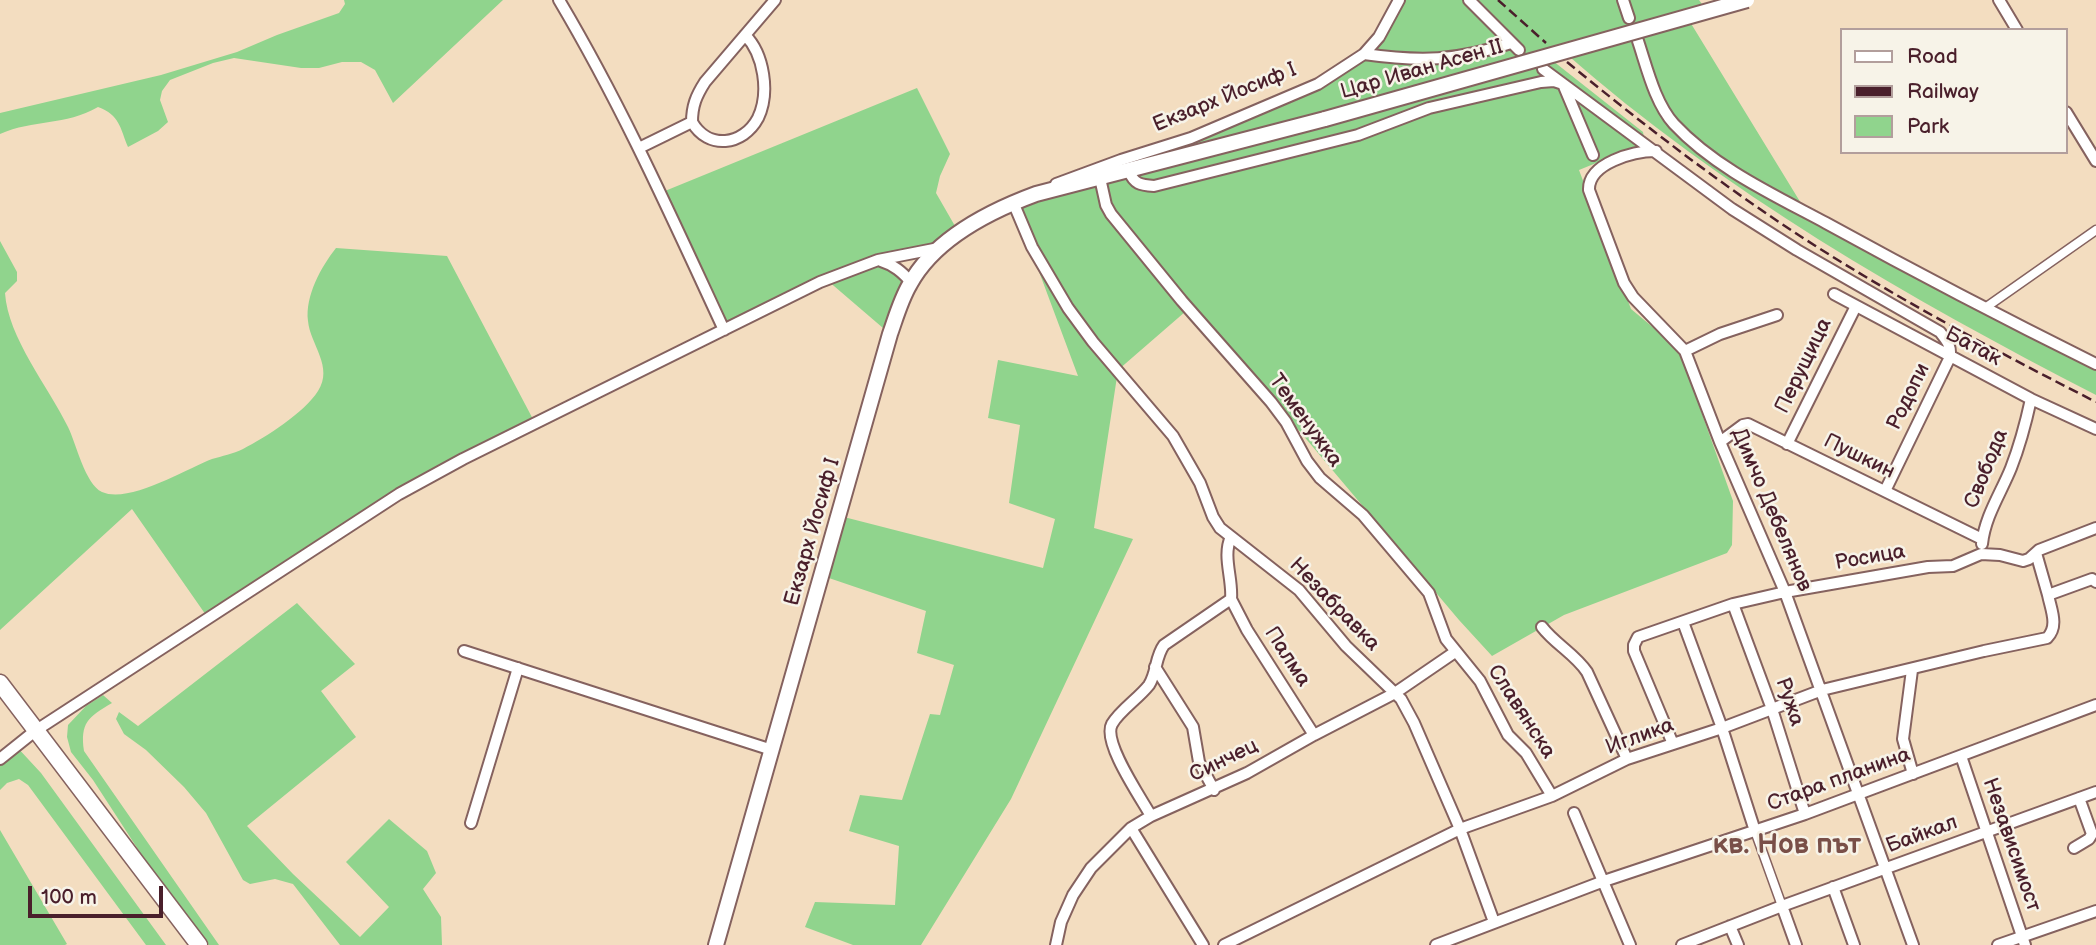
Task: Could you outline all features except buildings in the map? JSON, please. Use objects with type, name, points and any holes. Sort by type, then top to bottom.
[{"type":"main road","name":"Цар Иван Асен II","points":[[1104,177],[1747,0]]},
{"type":"main road","name":"Екзарх Йосиф I","points":[[716,945],[882,361],[911,282],[931,257],[975,222],[1013,202],[1104,177]]},
{"type":"main road","points":[[0,682],[199,945]]},
{"type":"street","points":[[559,0],[593,56],[724,330]]},
{"type":"street","points":[[745,35],[759,53],[762,107],[750,130],[740,137],[721,143],[703,136],[692,122],[692,110],[701,89],[745,35],[775,0]]},
{"type":"street","name":"Екзарх Йосиф I","points":[[1036,194],[1070,178],[1191,138],[1318,84],[1364,54],[1379,37],[1399,0]]},
{"type":"street","points":[[1364,54],[1404,60],[1448,59],[1515,47],[1469,0]]},
{"type":"street","points":[[1623,0],[1629,19]]},
{"type":"street","points":[[1998,0],[2016,28]]},
{"type":"street","points":[[1638,41],[1665,112],[1674,124],[1719,162],[1756,185],[1985,308],[2096,364]]},
{"type":"street","points":[[1543,69],[1722,201],[1797,250],[1940,332],[1951,348],[1950,357]]},
{"type":"street","points":[[1129,171],[1136,183],[1153,186],[1358,135],[1429,108],[1554,81],[1563,84],[1593,155]]},
{"type":"street","points":[[2068,115],[2096,161]]},
{"type":"street","points":[[639,148],[692,122]]},
{"type":"street","points":[[1230,122],[1240,141]]},
{"type":"street","name":"Димчо Дебелянов","points":[[1656,151],[1640,151],[1616,159],[1592,176],[1589,190],[1633,297],[1685,351],[1720,442],[1785,592],[1913,945]]},
{"type":"street","name":"Теменужка","points":[[1104,177],[1106,205],[1111,214],[1182,301],[1271,402],[1320,478],[1363,515],[1429,593],[1435,603],[1446,639],[1455,652]]},
{"type":"street","name":"Незабравка","points":[[1013,202],[1032,247],[1068,309],[1173,436],[1200,483],[1213,517],[1231,537],[1299,590],[1346,646],[1395,693],[1406,708],[1460,829],[1494,922]]},
{"type":"street","points":[[1985,308],[2096,230]]},
{"type":"street","points":[[0,759],[35,731],[399,494],[463,459],[820,282],[878,260],[942,247]]},
{"type":"street","points":[[878,260],[891,264],[911,282]]},
{"type":"street","name":"Батак","points":[[1834,295],[2032,399],[2096,429]]},
{"type":"street","name":"Перущица","points":[[1787,444],[1856,306]]},
{"type":"street","points":[[1685,351],[1720,334],[1777,315]]},
{"type":"street","name":"Родопи","points":[[1885,491],[1950,357]]},
{"type":"street","name":"Свобода","points":[[1981,554],[1986,521],[2011,468],[2032,399]]},
{"type":"street","name":"Пушкин","points":[[1720,442],[1748,424],[1982,539]]},
{"type":"street","name":"Росица","points":[[1673,744],[1634,651],[1638,637],[1733,604],[1785,592],[1928,567],[1953,566],[1981,554],[2000,555],[2023,561],[2096,528]]},
{"type":"street","points":[[1151,816],[1117,755],[1109,732],[1113,723],[1150,684],[1159,652],[1164,645],[1231,599],[1227,551],[1231,537]]},
{"type":"street","points":[[2036,553],[2048,595],[2092,579],[2096,582]]},
{"type":"street","name":"Иглика","points":[[1224,945],[1460,829],[1552,796],[1627,759],[1722,728],[1822,690],[2048,638],[2055,626],[2048,595]]},
{"type":"street","name":"Палма","points":[[1231,599],[1247,630],[1314,735]]},
{"type":"street","name":"Ружа","points":[[1733,604],[1772,709],[1805,814]]},
{"type":"street","points":[[1683,622],[1796,945]]},
{"type":"street","points":[[1542,627],[1587,671],[1627,759]]},
{"type":"street","points":[[464,651],[772,750]]},
{"type":"street","name":"Синчец","points":[[1056,945],[1061,922],[1073,895],[1091,868],[1131,828],[1151,816],[1214,790],[1395,693],[1455,652]]},
{"type":"street","name":"Славянска","points":[[1455,652],[1480,681],[1508,735],[1526,753],[1552,796]]},
{"type":"street","points":[[1156,667],[1194,727],[1199,762],[1214,790]]},
{"type":"street","points":[[471,823],[518,668]]},
{"type":"street","points":[[1912,670],[1903,739],[1913,774]]},
{"type":"street","name":"Стара планина","points":[[1436,945],[1604,881],[1860,794],[2096,705]]},
{"type":"street","name":"Независимост","points":[[1961,757],[2024,941]]},
{"type":"street","name":"Байкал","points":[[1682,945],[2096,792]]},
{"type":"street","points":[[2074,848],[2089,839],[2092,834],[2079,798]]},
{"type":"street","points":[[1574,813],[1630,945]]},
{"type":"street","points":[[1131,828],[1203,945]]},
{"type":"street","points":[[1833,887],[1854,945]]},
{"type":"street","points":[[1998,945],[2024,941],[2096,911]]},
{"type":"street","points":[[1730,926],[1738,945]]},
{"type":"green space","points":[[344,0],[503,0],[393,103],[375,70],[361,62],[301,68],[234,58],[170,80],[162,91],[160,100],[168,122],[158,131],[128,147],[115,118],[98,107],[74,117],[25,126],[0,134],[0,113],[161,75],[237,52],[339,13],[345,4]]},
{"type":"green space","points":[[1399,0],[1699,0],[1707,11],[1687,17],[1807,213],[2096,364],[2096,395],[1956,320],[1819,240],[1688,151],[1564,52],[1548,57],[1643,132],[1645,143],[1579,170],[1631,309],[1679,349],[1733,501],[1732,545],[1727,553],[1564,615],[1492,656],[1193,305],[1118,370],[1094,528],[1133,539],[1011,799],[921,945],[853,945],[805,927],[815,902],[895,905],[899,846],[849,831],[860,795],[902,800],[930,714],[940,715],[954,665],[917,653],[926,611],[823,576],[840,516],[1043,568],[1055,519],[1009,503],[1020,425],[988,418],[998,360],[1078,376],[1013,202],[1301,90],[1364,54]]},
{"type":"green space","points":[[917,88],[950,154],[936,193],[959,233],[942,247],[880,260],[911,282],[890,334],[827,280],[724,330],[660,193]]},
{"type":"green space","points":[[0,241],[17,272],[17,281],[5,293],[13,327],[30,362],[60,411],[86,472],[96,488],[102,492],[127,493],[142,489],[212,459],[239,451],[284,424],[304,408],[318,391],[323,373],[308,321],[309,302],[320,273],[336,248],[447,256],[535,423],[463,459],[208,618],[132,509],[0,630]]},
{"type":"green space","points":[[297,603],[355,664],[321,691],[356,737],[247,826],[360,937],[389,907],[346,862],[389,819],[427,851],[436,873],[423,889],[441,917],[442,945],[340,945],[293,884],[275,879],[250,884],[243,880],[206,813],[146,750],[124,734],[116,719],[119,712],[138,726]]},
{"type":"green space","points":[[103,695],[112,703],[97,712],[85,727],[84,751],[219,945],[209,945],[143,857],[93,780],[71,752],[67,737],[68,725],[86,706]]},
{"type":"green space","points":[[16,746],[41,773],[166,945],[146,945],[28,785],[19,779],[7,783],[0,790],[0,759]]},
{"type":"green space","points":[[0,830],[67,944],[0,945]]},
{"type":"railway","points":[[1498,0],[1546,43]]},
{"type":"railway","points":[[1567,62],[1688,157],[1814,245],[1953,327],[2096,402]]},
{"type":"district","name":"кв. Нов път","points":[[1787,846]]}]
